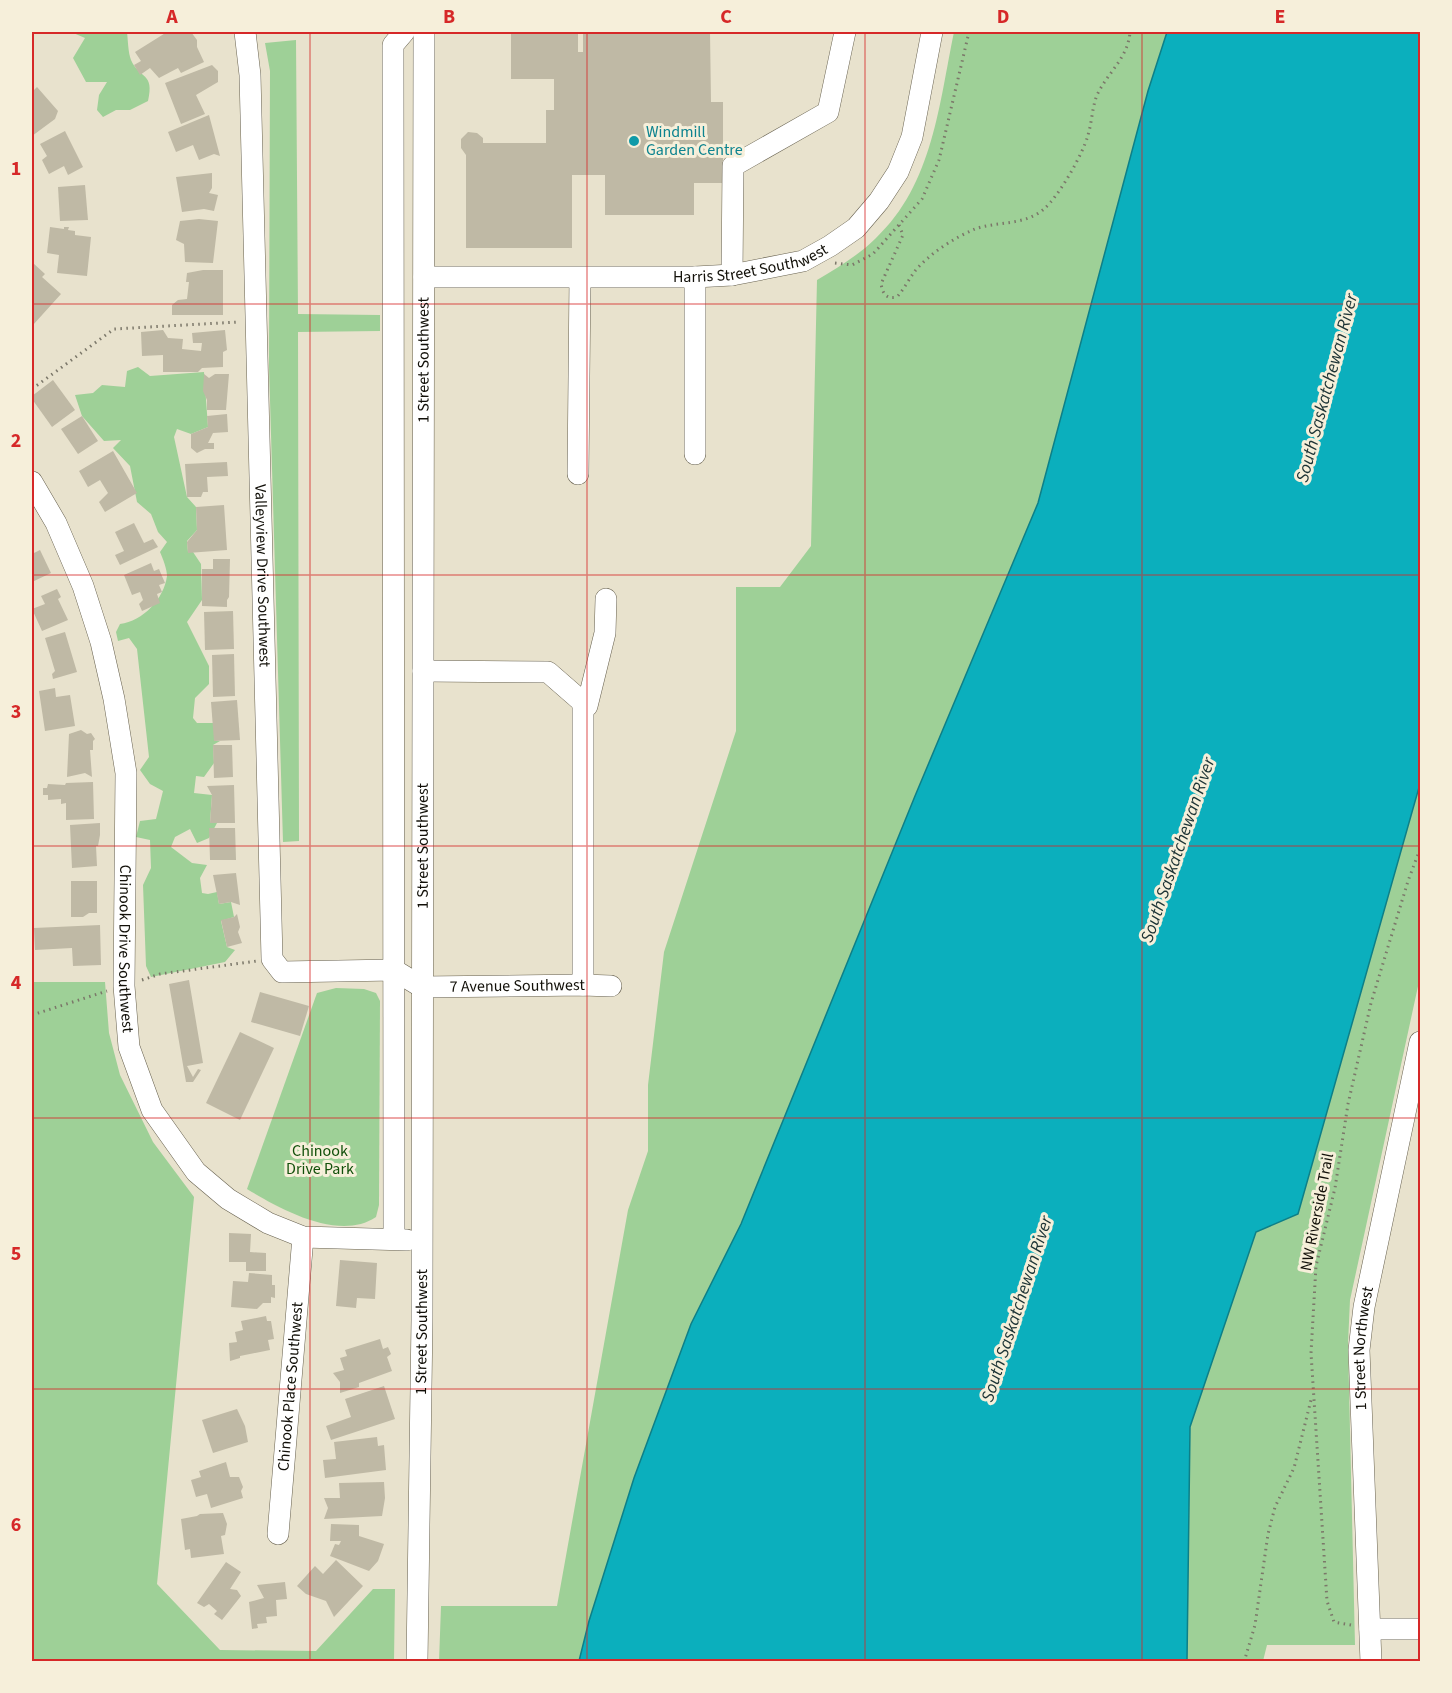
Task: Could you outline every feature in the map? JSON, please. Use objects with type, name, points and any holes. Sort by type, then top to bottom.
[{"type":"street","name":"Valleyview Drive Southwest","points":[[245,32],[250,75],[272,959]]},
{"type":"street","name":"1 Street Southwest","points":[[394,1239],[393,45],[404,32]]},
{"type":"street","name":"1 Street Southwest","points":[[417,1662],[421,1240],[424,32]]},
{"type":"street","points":[[732,275],[733,166],[828,112],[845,32]]},
{"type":"street","name":"Harris Street Southwest","points":[[424,277],[695,277],[732,275],[803,261],[856,228],[879,201],[898,172],[912,137],[932,32]]},
{"type":"street","points":[[695,277],[695,454]]},
{"type":"street","points":[[578,474],[580,278]]},
{"type":"street","name":"Chinook Drive Southwest","points":[[32,482],[56,523],[83,586],[101,642],[114,699],[126,773],[124,986],[129,1047],[152,1110],[196,1172],[228,1199],[267,1222],[303,1238],[421,1240]]},
{"type":"street","points":[[423,671],[548,672],[587,706],[605,633],[606,599]]},
{"type":"street","points":[[583,702],[583,985]]},
{"type":"street","points":[[272,959],[282,972],[394,970],[422,987]]},
{"type":"street","name":"7 Avenue Southwest","points":[[422,987],[611,986]]},
{"type":"street","name":"1 Street Northwest","points":[[1371,1662],[1359,1350],[1364,1307],[1420,1042]]},
{"type":"street","name":"Chinook Place Southwest","points":[[278,1534],[303,1238]]},
{"type":"street","points":[[1370,1629],[1420,1629]]},
{"type":"path","points":[[899,225],[903,235],[881,284],[882,291],[886,297],[890,298],[897,297],[917,269],[952,240],[991,224],[1021,221],[1044,209],[1069,175],[1085,147],[1096,98],[1102,85],[1124,57],[1130,32]]},
{"type":"path","points":[[32,389],[114,329],[256,321]]},
{"type":"path","name":"NW Riverside Trail","points":[[1370,1629],[1334,1622],[1327,1601],[1312,1395],[1311,1353],[1316,1266],[1335,1188],[1348,1104],[1371,1003],[1420,849]]},
{"type":"path","points":[[32,1015],[160,974],[272,959]]},
{"type":"path","points":[[1244,1662],[1255,1624],[1270,1525],[1275,1507],[1294,1468],[1312,1395]]},
{"type":"green space","points":[[71,32],[127,32],[131,60],[148,80],[150,92],[148,101],[130,110],[116,110],[103,117],[97,110],[99,95],[107,82],[86,82],[73,58],[85,38]]},
{"type":"green space","points":[[954,32],[1168,32],[1148,91],[1038,503],[915,796],[741,1224],[691,1324],[634,1478],[589,1621],[579,1661],[439,1662],[441,1606],[557,1606],[628,1210],[648,1151],[648,1085],[664,952],[736,731],[736,587],[780,587],[811,546],[817,280],[848,261],[876,238],[895,217],[910,193],[931,142]]},
{"type":"green space","points":[[296,40],[298,314],[380,315],[380,331],[298,332],[299,841],[283,842],[269,366],[270,71],[265,43]]},
{"type":"green space","points":[[138,367],[150,376],[204,372],[208,427],[191,434],[177,429],[174,437],[187,497],[196,507],[197,530],[187,541],[188,552],[193,552],[201,564],[202,600],[187,622],[209,666],[209,684],[195,698],[193,718],[197,723],[214,723],[214,741],[220,741],[213,745],[214,763],[204,777],[196,776],[194,793],[212,795],[210,823],[217,823],[209,838],[197,843],[190,829],[175,837],[171,847],[192,863],[207,865],[200,878],[202,893],[217,892],[219,904],[231,902],[234,917],[221,921],[227,947],[235,950],[225,962],[151,977],[146,966],[143,885],[151,868],[150,840],[136,837],[140,821],[156,819],[163,791],[150,784],[140,770],[149,757],[137,649],[129,638],[118,641],[116,632],[120,624],[144,614],[162,593],[167,576],[160,552],[167,542],[158,532],[151,514],[137,502],[130,466],[113,448],[121,440],[104,441],[82,416],[75,395],[93,393],[102,385],[125,387],[127,371]]},
{"type":"green space","points":[[1420,784],[1420,977],[1350,1300],[1348,1344],[1355,1645],[1267,1645],[1263,1661],[1187,1662],[1190,1427],[1256,1232],[1298,1214]]},
{"type":"green space","points":[[32,982],[105,982],[109,1033],[120,1075],[153,1142],[194,1197],[157,1584],[220,1650],[316,1651],[373,1589],[395,1589],[394,1661],[32,1661]]},
{"type":"green space","name":"Chinook Drive Park","points":[[336,988],[364,989],[376,993],[380,1001],[379,1205],[376,1217],[361,1224],[345,1226],[310,1220],[247,1189],[317,993]]},
{"type":"water","name":"South Saskatchewan River","points":[[1167,32],[1420,32],[1420,784],[1298,1214],[1256,1232],[1190,1427],[1187,1661],[579,1661],[589,1621],[634,1478],[691,1324],[741,1224],[915,796],[1038,503],[1148,91]]},
{"type":"building","points":[[167,32],[191,32],[197,40],[197,47],[204,62],[181,73],[178,68],[159,78],[150,68],[140,75],[134,65],[141,61],[135,52]]},
{"type":"building","name":"Windmill Garden Centre","points":[[511,32],[578,32],[578,52],[583,52],[583,32],[710,32],[711,102],[723,102],[723,183],[694,183],[694,215],[605,215],[605,175],[572,175],[572,248],[466,248],[466,155],[461,148],[461,139],[468,132],[477,133],[483,138],[483,143],[546,143],[546,110],[554,110],[554,79],[511,79]]},
{"type":"building","points":[[212,65],[218,71],[218,82],[196,95],[205,114],[181,124],[165,83]]},
{"type":"building","points":[[37,87],[58,111],[55,119],[32,136],[32,92]]},
{"type":"building","points":[[209,115],[220,156],[214,154],[199,160],[193,145],[176,152],[168,132]]},
{"type":"building","points":[[65,131],[83,167],[68,175],[64,166],[49,174],[42,160],[47,156],[40,144]]},
{"type":"building","points":[[212,173],[212,188],[209,193],[218,195],[214,211],[204,209],[182,212],[176,177]]},
{"type":"building","points":[[85,185],[88,220],[60,221],[58,187]]},
{"type":"building","points":[[199,219],[218,221],[213,263],[185,262],[184,244],[176,240],[180,221]]},
{"type":"building","points":[[50,227],[64,229],[64,227],[69,227],[68,230],[75,231],[75,235],[91,237],[87,276],[57,273],[59,255],[47,253]]},
{"type":"building","points":[[33,263],[45,274],[42,277],[61,294],[33,325],[32,265]]},
{"type":"building","points":[[223,270],[223,315],[172,315],[172,305],[178,300],[187,299],[189,282],[186,282],[187,273]]},
{"type":"building","points":[[163,330],[168,338],[183,339],[182,349],[201,351],[202,343],[193,343],[192,333],[225,330],[227,350],[223,352],[223,367],[202,368],[198,372],[163,372],[163,355],[142,356],[141,332]]},
{"type":"building","points":[[204,374],[209,378],[215,374],[229,374],[226,410],[207,410],[207,400],[203,391]]},
{"type":"building","points":[[53,380],[75,410],[52,427],[32,396]]},
{"type":"building","points":[[227,414],[228,432],[213,433],[208,443],[214,443],[214,449],[205,449],[197,453],[191,448],[191,434],[208,427],[207,416]]},
{"type":"building","points":[[82,416],[98,441],[78,454],[61,429]]},
{"type":"building","points":[[113,451],[137,493],[105,512],[99,502],[108,493],[100,480],[88,487],[79,471]]},
{"type":"building","points":[[227,462],[228,476],[207,477],[208,492],[203,492],[201,497],[187,497],[185,464]]},
{"type":"building","points":[[224,505],[227,550],[188,553],[187,542],[197,530],[196,507]]},
{"type":"building","points":[[134,523],[144,543],[153,539],[158,547],[120,565],[115,555],[124,551],[115,532]]},
{"type":"building","points":[[40,550],[51,573],[32,582],[32,554]]},
{"type":"building","points":[[213,559],[230,559],[227,607],[202,606],[202,569],[213,569]]},
{"type":"building","points":[[151,563],[154,571],[159,569],[165,583],[159,585],[162,592],[157,594],[160,603],[142,611],[139,604],[143,600],[140,592],[132,595],[124,575]]},
{"type":"building","points":[[57,589],[61,597],[58,599],[68,620],[42,631],[32,609],[45,604],[41,596]]},
{"type":"building","points":[[233,611],[234,649],[205,650],[204,612]]},
{"type":"building","points":[[65,632],[77,672],[53,679],[52,674],[55,671],[45,638]]},
{"type":"building","points":[[234,654],[235,696],[213,697],[212,655]]},
{"type":"building","points":[[55,688],[56,697],[70,695],[75,726],[45,731],[39,691]]},
{"type":"building","points":[[237,700],[240,740],[214,741],[211,702]]},
{"type":"building","points":[[81,730],[87,734],[91,733],[95,739],[93,750],[90,750],[92,777],[85,773],[67,777],[69,734]]},
{"type":"building","points":[[213,745],[232,745],[233,777],[214,778]]},
{"type":"building","points":[[93,782],[94,819],[66,820],[66,803],[61,804],[61,799],[48,800],[48,795],[43,795],[43,788],[47,788],[48,784]]},
{"type":"building","points":[[234,785],[235,823],[210,823],[212,795],[207,786]]},
{"type":"building","points":[[100,823],[100,835],[98,846],[96,846],[97,866],[72,868],[70,825]]},
{"type":"building","points":[[209,828],[235,828],[236,860],[210,860]]},
{"type":"building","points":[[236,873],[240,905],[231,902],[219,904],[213,875]]},
{"type":"building","points":[[71,881],[97,881],[97,913],[89,913],[83,917],[71,917]]},
{"type":"building","points":[[237,914],[240,927],[238,932],[242,943],[227,947],[221,920]]},
{"type":"building","points":[[100,925],[101,965],[73,966],[72,948],[35,950],[34,928]]},
{"type":"building","points":[[189,980],[203,1063],[187,1066],[193,1077],[198,1069],[201,1070],[193,1082],[186,1082],[169,984]]},
{"type":"building","points":[[260,992],[309,1006],[300,1036],[251,1022]]},
{"type":"building","points":[[240,1032],[274,1048],[240,1120],[206,1103]]},
{"type":"building","points":[[229,1233],[251,1234],[250,1252],[266,1253],[266,1271],[246,1271],[246,1262],[229,1262]]},
{"type":"building","points":[[340,1260],[377,1263],[375,1299],[357,1298],[356,1308],[336,1306]]},
{"type":"building","points":[[249,1273],[272,1275],[275,1298],[271,1297],[271,1303],[263,1303],[257,1309],[231,1307],[233,1281],[248,1282]]},
{"type":"building","points":[[266,1316],[267,1321],[271,1321],[274,1339],[268,1340],[270,1350],[240,1356],[230,1361],[229,1343],[237,1342],[235,1332],[243,1330],[241,1321]]},
{"type":"building","points":[[380,1339],[383,1349],[388,1347],[391,1354],[387,1357],[392,1371],[359,1383],[359,1387],[340,1393],[340,1382],[333,1373],[344,1370],[340,1358],[347,1356],[345,1350]]},
{"type":"building","points":[[384,1386],[395,1419],[331,1440],[326,1426],[351,1417],[345,1399]]},
{"type":"building","points":[[237,1409],[245,1426],[248,1442],[213,1453],[202,1420]]},
{"type":"building","points":[[377,1437],[378,1446],[384,1445],[386,1470],[325,1478],[323,1460],[336,1459],[334,1442]]},
{"type":"building","points":[[226,1462],[230,1477],[239,1477],[243,1487],[241,1491],[243,1498],[211,1508],[207,1494],[196,1497],[191,1480],[201,1477],[199,1471]]},
{"type":"building","points":[[384,1482],[385,1498],[382,1516],[324,1519],[328,1508],[324,1498],[340,1498],[339,1483]]},
{"type":"building","points":[[223,1513],[227,1524],[225,1535],[221,1536],[224,1554],[191,1558],[190,1549],[185,1550],[181,1519],[200,1514]]},
{"type":"building","points":[[331,1524],[359,1525],[359,1536],[384,1544],[378,1561],[369,1571],[330,1556],[335,1544],[339,1545],[341,1541],[330,1541]]},
{"type":"building","points":[[336,1560],[363,1586],[334,1617],[326,1601],[306,1594],[297,1586],[315,1566],[323,1574]]},
{"type":"building","points":[[226,1562],[241,1572],[230,1589],[237,1590],[241,1596],[222,1620],[214,1614],[217,1611],[209,1604],[204,1607],[197,1603]]},
{"type":"building","points":[[285,1582],[287,1599],[276,1600],[277,1616],[266,1617],[267,1623],[257,1624],[258,1628],[252,1629],[249,1602],[264,1598],[257,1585]]},
{"type":"place","name":"Windmill Garden Centre","points":[[634,141]]}]
